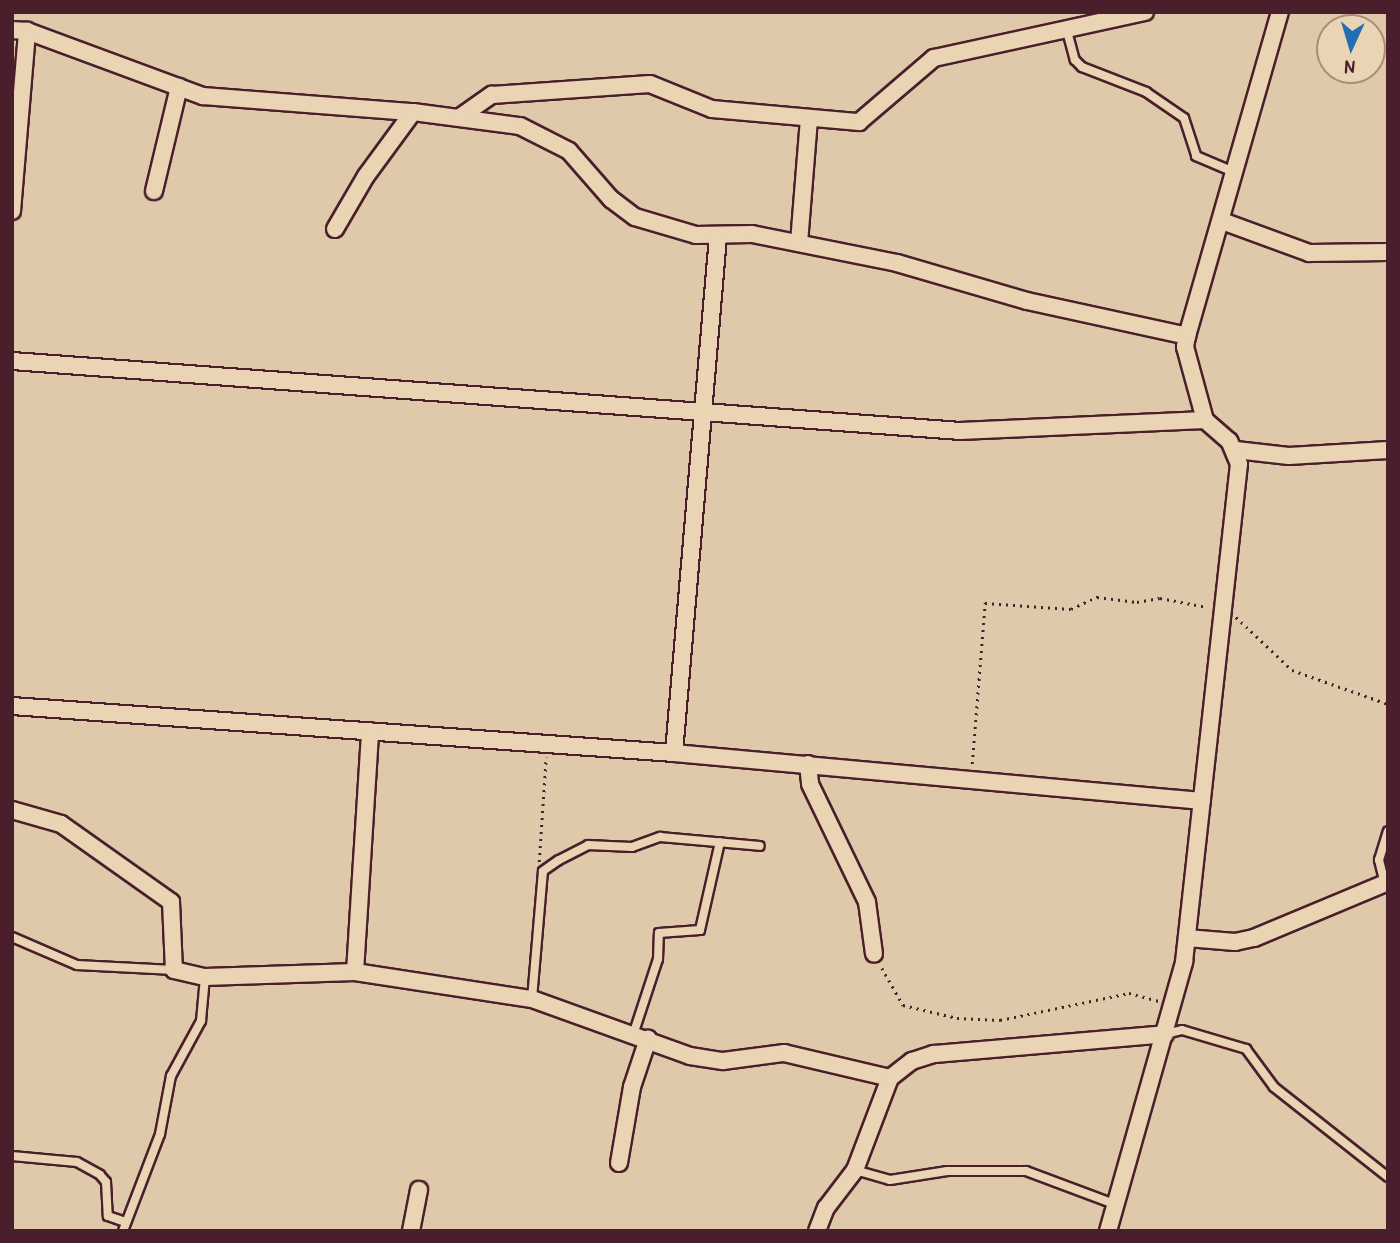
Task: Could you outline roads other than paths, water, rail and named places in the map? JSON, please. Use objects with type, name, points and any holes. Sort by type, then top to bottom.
[{"type":"street","points":[[460,117],[492,95],[650,84],[712,109],[859,122],[934,58],[1144,12]]},
{"type":"street","points":[[1108,1231],[1165,1034],[1187,938],[1226,611],[1239,464],[1236,450],[1205,420],[1185,347],[1237,174],[1280,12]]},
{"type":"street","points":[[12,211],[20,30],[203,96],[412,112],[520,126],[554,141],[579,160],[611,199],[635,217],[718,237],[752,234],[897,263],[1027,301],[1187,336]]},
{"type":"street","points":[[154,191],[179,87]]},
{"type":"street","points":[[335,229],[366,176],[412,112]]},
{"type":"street","points":[[799,243],[809,118]]},
{"type":"street","points":[[1222,221],[1309,253],[1388,252]]},
{"type":"street","points":[[674,753],[718,237]]},
{"type":"street","points":[[12,361],[960,431],[1205,420]]},
{"type":"street","points":[[1236,450],[1289,456],[1388,450]]},
{"type":"street","points":[[12,706],[674,753],[1202,801]]},
{"type":"street","points":[[355,972],[370,731]]},
{"type":"street","points":[[808,764],[810,783],[867,902],[874,954]]},
{"type":"street","points":[[12,810],[61,824],[171,902],[174,970],[205,976],[355,972],[532,999],[641,1036],[690,1056],[723,1061],[784,1053],[890,1078]]},
{"type":"street","points":[[1187,938],[1235,942],[1254,937],[1387,883]]},
{"type":"street","points":[[817,1231],[826,1208],[855,1170],[890,1078],[912,1061],[934,1054],[1165,1034]]},
{"type":"street","points":[[619,1163],[641,1036]]},
{"type":"street","points":[[411,1231],[419,1190]]},
{"type":"lane","points":[[1067,31],[1075,60],[1082,67],[1111,75],[1184,118],[1196,156],[1237,174]]},
{"type":"lane","points":[[1387,883],[1380,860],[1388,831]]},
{"type":"lane","points":[[532,999],[543,871],[588,845],[632,846],[660,836],[760,846]]},
{"type":"lane","points":[[641,1036],[658,959],[659,933],[700,930],[719,842]]},
{"type":"lane","points":[[12,937],[77,965],[174,970]]},
{"type":"lane","points":[[12,1156],[45,1155],[77,1162],[100,1175],[106,1182],[108,1216],[124,1226],[160,1134],[171,1076],[201,1021],[205,976]]},
{"type":"lane","points":[[1165,1034],[1182,1030],[1246,1049],[1274,1087],[1388,1177]]},
{"type":"lane","points":[[855,1170],[890,1180],[947,1171],[1026,1171],[1116,1205]]}]
